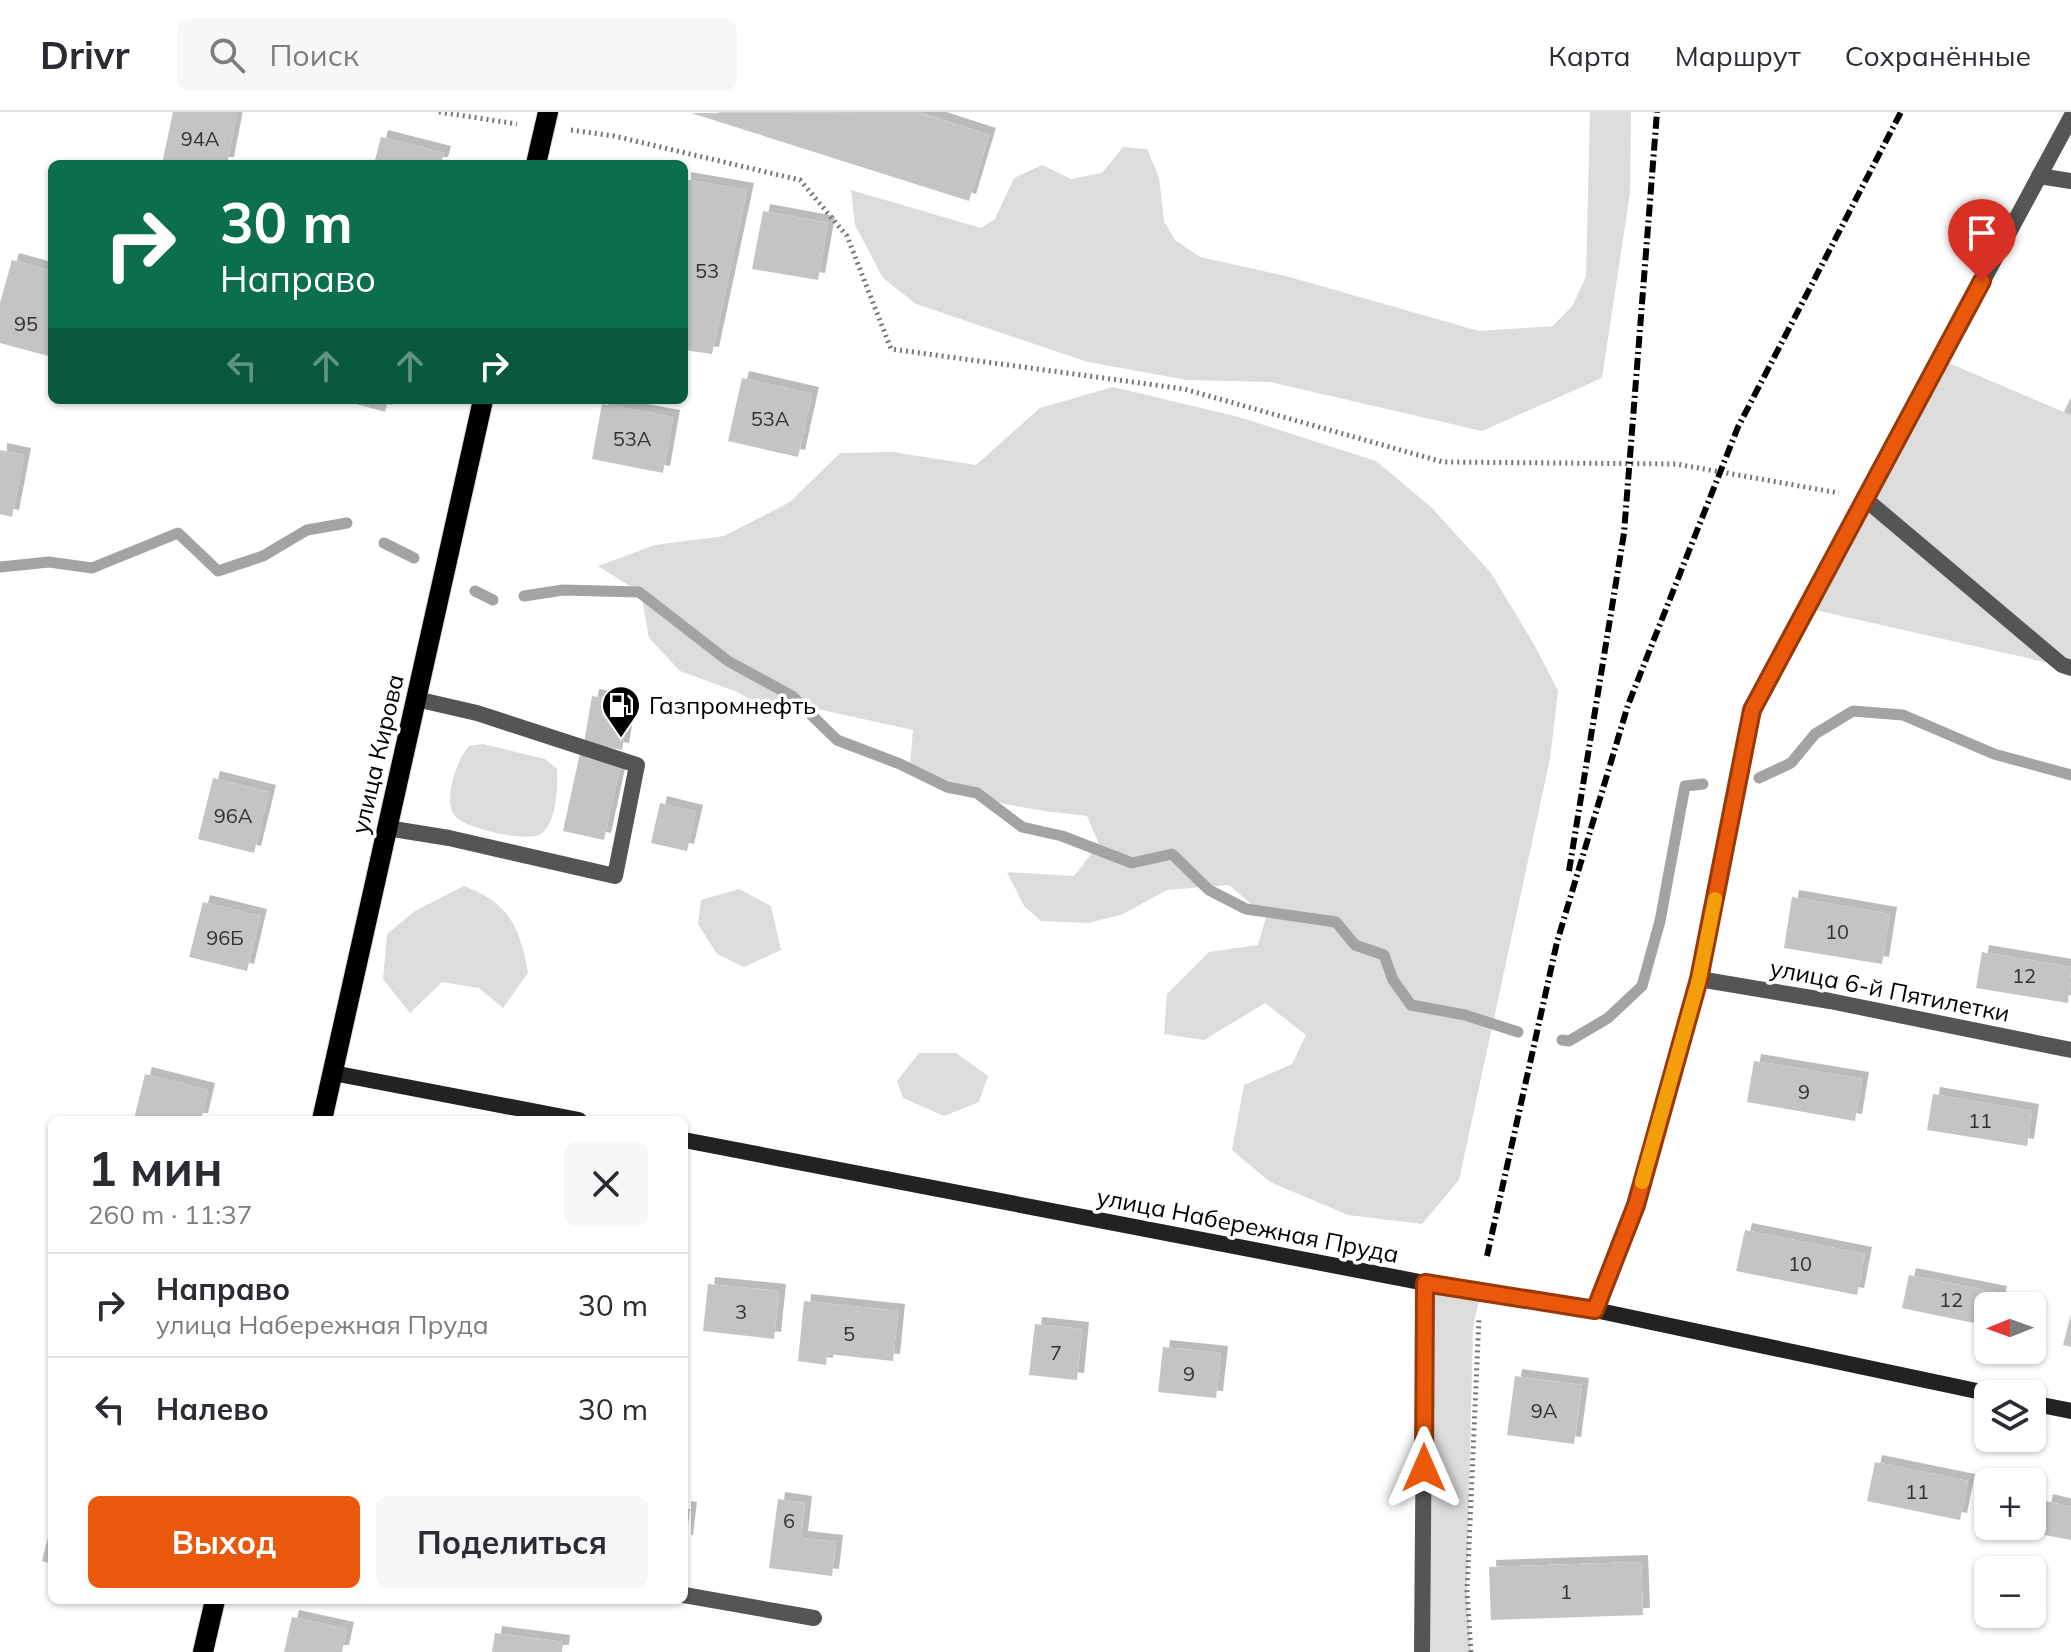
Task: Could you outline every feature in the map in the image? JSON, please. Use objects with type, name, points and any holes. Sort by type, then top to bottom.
[{"type":"main road","points":[[537,160],[548,112]]},
{"type":"main road","name":"улица Кирова","points":[[323,1116],[482,404]]},
{"type":"main road","points":[[203,1652],[214,1604]]},
{"type":"street","points":[[1595,1310],[1636,1205],[1699,979],[1752,710],[2071,117]]},
{"type":"street","points":[[2039,176],[2071,181]]},
{"type":"street","points":[[1864,498],[2062,665],[2071,668]]},
{"type":"street","points":[[387,828],[449,838],[615,876],[637,765],[477,713],[416,699]]},
{"type":"street","name":"улица 6-й Пятилетки","points":[[1699,979],[1830,1001],[2071,1050]]},
{"type":"street","points":[[333,1073],[558,1116]]},
{"type":"street","name":"улица Набережная Пруда","points":[[688,1141],[1425,1283],[1595,1310],[1974,1390]]},
{"type":"street","points":[[1422,1652],[1425,1283]]},
{"type":"street","points":[[2046,1406],[2071,1411]]},
{"type":"street","points":[[688,1596],[814,1618]]},
{"type":"path","points":[[439,112],[462,117]]},
{"type":"path","points":[[614,136],[800,180],[847,236],[891,349],[1184,389],[1443,462],[1676,464],[1864,498]]},
{"type":"path","points":[[1471,1652],[1467,1591],[1481,1292]]},
{"type":"shaded area","points":[[1590,112],[1631,112],[1630,193],[1602,378],[1482,431],[1270,382],[1187,380],[1088,362],[916,304],[883,278],[855,225],[851,190],[981,228],[995,219],[1014,178],[1042,165],[1071,179],[1102,173],[1123,147],[1147,149],[1159,177],[1164,221],[1175,240],[1200,257],[1286,276],[1479,331],[1553,326],[1573,305],[1586,276]]},
{"type":"shaded area","points":[[1939,359],[2071,415],[2071,668],[1806,608]]},
{"type":"shaded area","points":[[1113,387],[1239,417],[1376,461],[1432,508],[1491,573],[1558,691],[1550,759],[1459,1180],[1422,1224],[1348,1215],[1270,1182],[1232,1150],[1244,1085],[1292,1064],[1306,1035],[1265,1003],[1204,1040],[1164,1034],[1167,994],[1209,952],[1258,945],[1266,917],[1229,885],[1167,890],[1123,914],[1089,923],[1041,921],[1024,906],[1007,872],[1074,876],[1099,844],[1087,816],[996,801],[933,777],[910,765],[913,730],[813,708],[777,714],[737,692],[680,671],[649,638],[641,593],[598,566],[655,545],[724,536],[790,502],[840,453],[893,452],[976,465],[1040,408]]},
{"type":"shaded area","points":[[483,744],[545,759],[557,769],[553,813],[541,834],[523,837],[496,833],[469,825],[454,815],[450,799],[456,769],[469,746]]},
{"type":"shaded area","points":[[464,886],[492,900],[510,919],[521,943],[528,973],[503,1008],[479,988],[442,982],[410,1013],[383,979],[387,934],[415,911]]},
{"type":"shaded area","points":[[739,889],[771,906],[781,950],[744,967],[717,954],[698,924],[701,900]]},
{"type":"shaded area","points":[[919,1053],[956,1053],[988,1076],[979,1102],[944,1116],[903,1098],[897,1081]]},
{"type":"shaded area","points":[[1425,1283],[1481,1292],[1473,1327],[1467,1591],[1471,1652],[1422,1652]]},
{"type":"building","points":[[173,112],[237,112],[228,160],[163,160]]},
{"type":"building","points":[[918,112],[989,135],[969,201],[691,113]]},
{"type":"building","points":[[381,137],[444,153],[442,160],[375,160]]},
{"type":"building","points":[[688,180],[747,190],[712,354],[688,351]]},
{"type":"building","points":[[763,211],[828,223],[818,280],[752,269]]},
{"type":"building","points":[[12,260],[48,270],[48,356],[0,343],[0,303]]},
{"type":"building","points":[[742,378],[812,394],[798,457],[728,441]]},
{"type":"building","points":[[2071,397],[2071,415],[2064,412]]},
{"type":"building","points":[[356,404],[387,404],[385,412]]},
{"type":"building","points":[[602,404],[673,417],[663,473],[592,459]]},
{"type":"building","points":[[0,450],[24,455],[12,517],[0,514]]},
{"type":"building","points":[[592,696],[630,702],[622,750],[584,743]]},
{"type":"building","points":[[580,753],[621,762],[604,840],[563,831]]},
{"type":"building","points":[[213,778],[269,792],[254,853],[198,839]]},
{"type":"building","points":[[660,803],[696,812],[687,851],[651,843]]},
{"type":"building","points":[[1792,897],[1890,914],[1882,964],[1784,948]]},
{"type":"building","points":[[203,902],[260,916],[247,971],[189,957]]},
{"type":"building","points":[[1982,952],[2071,967],[2068,1003],[1976,988]]},
{"type":"building","points":[[1754,1061],[1862,1079],[1855,1121],[1747,1102]]},
{"type":"building","points":[[145,1074],[208,1090],[202,1116],[135,1116]]},
{"type":"building","points":[[1933,1094],[2032,1111],[2027,1146],[1927,1130]]},
{"type":"building","points":[[1745,1230],[1865,1254],[1857,1295],[1736,1271]]},
{"type":"building","points":[[1909,1275],[1995,1292],[1974,1292],[1974,1323],[1902,1308]]},
{"type":"building","points":[[708,1284],[779,1291],[774,1339],[703,1331]]},
{"type":"building","points":[[804,1301],[898,1311],[893,1361],[827,1354],[826,1365],[798,1361]]},
{"type":"building","points":[[2071,1314],[2071,1347],[2063,1345]]},
{"type":"building","points":[[1035,1324],[1082,1329],[1077,1380],[1029,1375]]},
{"type":"building","points":[[1163,1347],[1221,1353],[1216,1398],[1158,1392]]},
{"type":"building","points":[[1515,1376],[1582,1385],[1574,1444],[1507,1435]]},
{"type":"building","points":[[1875,1462],[1968,1481],[1960,1520],[1867,1501]]},
{"type":"building","points":[[778,1499],[805,1503],[801,1538],[836,1542],[832,1576],[769,1568]]},
{"type":"building","points":[[2046,1501],[2071,1507],[2071,1540],[2046,1535]]},
{"type":"building","points":[[48,1537],[48,1563],[42,1561]]},
{"type":"building","points":[[1641,1562],[1643,1615],[1491,1620],[1489,1567]]},
{"type":"building","points":[[292,1617],[347,1629],[342,1652],[284,1652]]},
{"type":"building","points":[[495,1633],[563,1642],[562,1652],[492,1652]]},
{"type":"waterway","points":[[0,567],[49,562],[92,568],[178,533],[218,571],[263,556],[307,530],[347,523]]},
{"type":"waterway","points":[[384,543],[414,558]]},
{"type":"waterway","points":[[524,596],[563,590],[639,592],[728,661],[792,696],[837,740],[900,764],[947,787],[977,793],[1022,827],[1062,836],[1132,863],[1172,854],[1209,890],[1246,909],[1336,922],[1355,945],[1384,955],[1393,980],[1411,1005],[1465,1015],[1518,1032]]},
{"type":"waterway","points":[[475,591],[493,600]]},
{"type":"waterway","points":[[1759,778],[1791,763],[1815,734],[1853,711],[1903,715],[1994,754],[2071,775]]},
{"type":"waterway","points":[[1562,1040],[1569,1041],[1608,1018],[1642,986],[1660,921],[1685,786],[1703,784]]},
{"type":"railway","points":[[1569,871],[1624,533],[1657,112]]},
{"type":"railway","points":[[1487,1256],[1557,942],[1628,705],[1738,427],[1901,112]]},
{"type":"slow traffic","points":[[1642,1182],[1699,979],[1715,899]]},
{"type":"place","name":"Газпромнефть","points":[[621,739]]},
{"type":"route","points":[[1424,1468],[1425,1283],[1595,1310],[1636,1205],[1699,979],[1752,710],[1982,281]]}]
